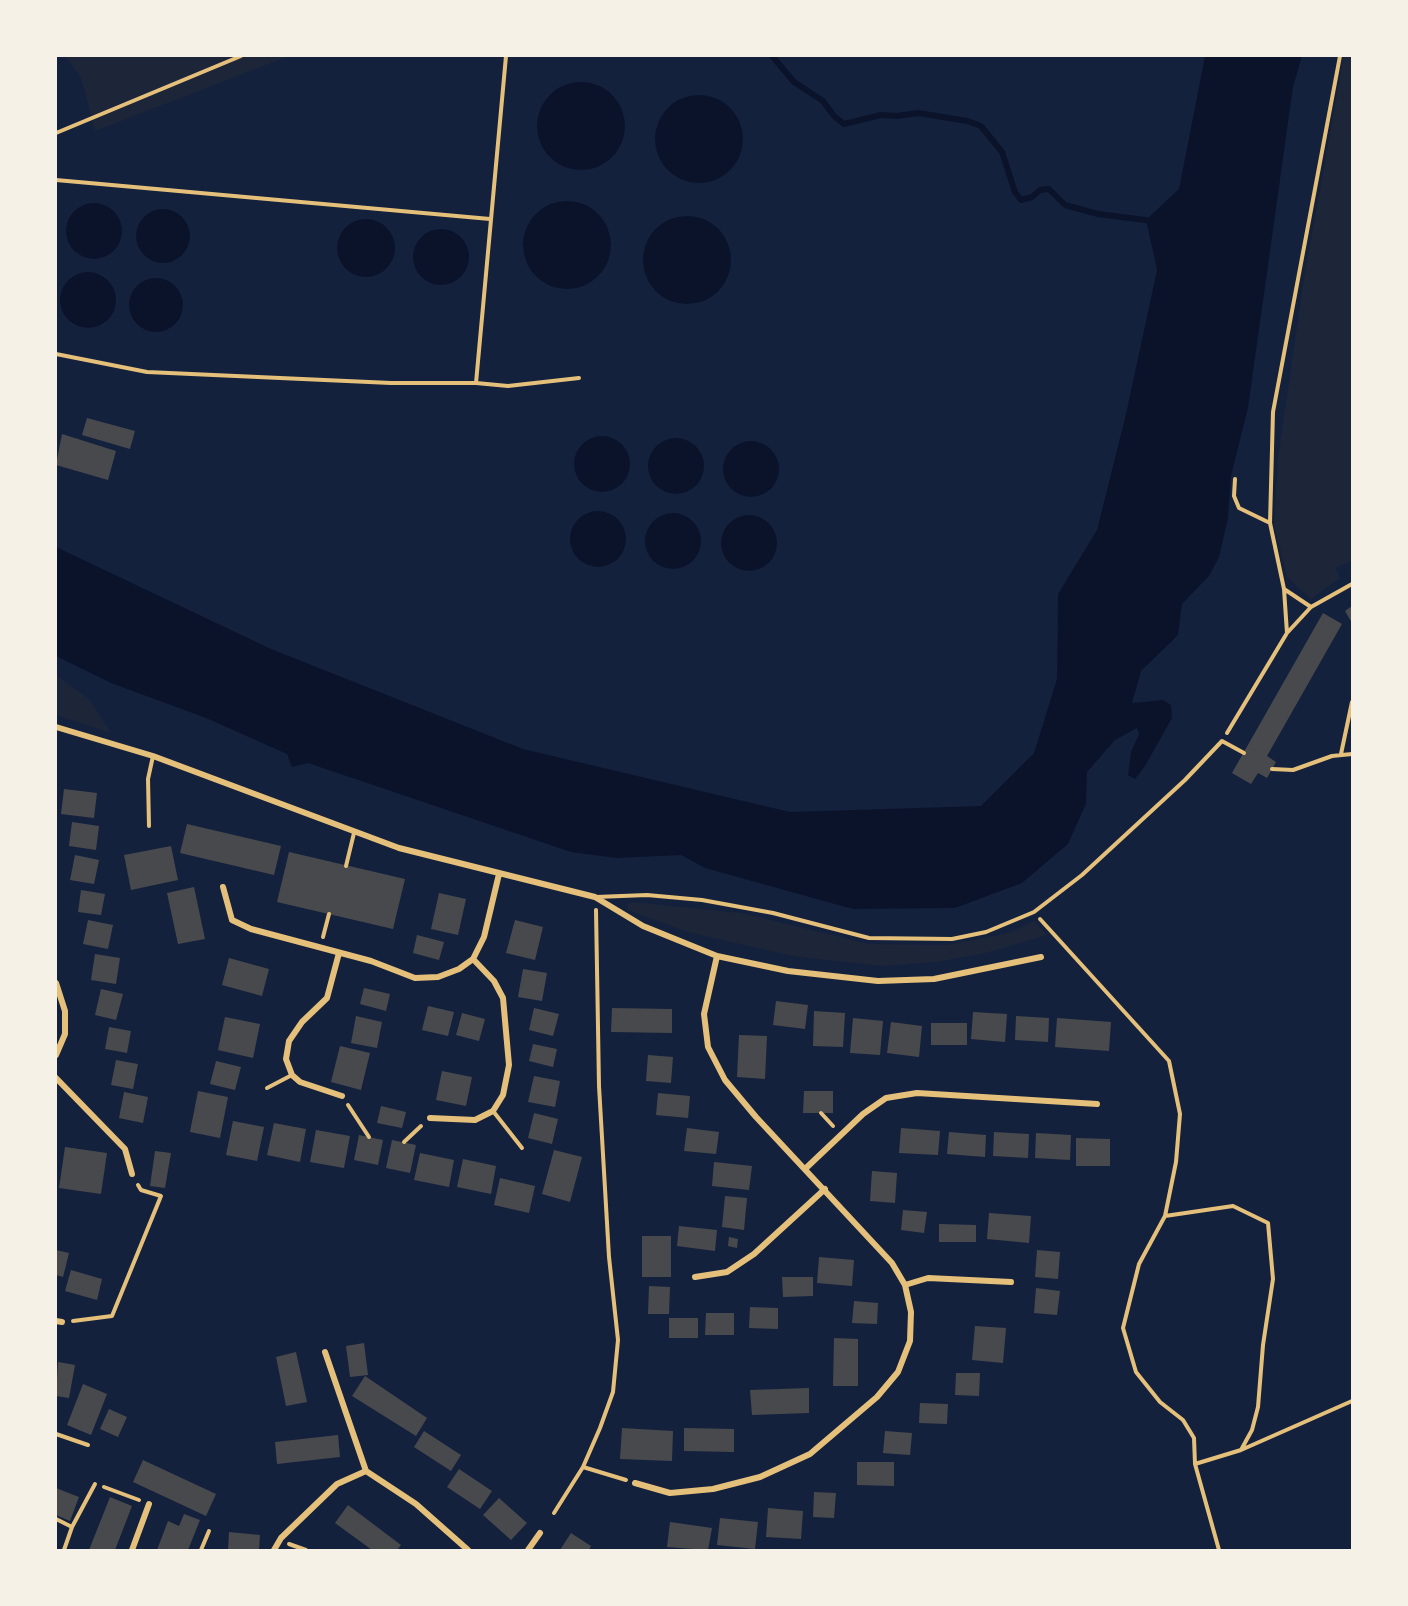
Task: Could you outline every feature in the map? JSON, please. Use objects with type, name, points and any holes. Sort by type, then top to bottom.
[{"type":"street","points":[[56,727],[153,756],[399,848],[595,897],[643,926],[717,956],[788,971],[878,981],[934,979],[1041,957]]},
{"type":"street","points":[[223,886],[232,920],[251,929],[371,961],[415,978],[438,977],[459,969],[473,959],[484,937],[499,874]]},
{"type":"street","points":[[339,953],[327,998],[302,1022],[289,1041],[286,1059],[292,1075],[316,1089],[342,1096]]},
{"type":"street","points":[[635,1483],[670,1493],[713,1488],[760,1477],[810,1454],[877,1397],[898,1372],[910,1341],[911,1312],[905,1285],[892,1263],[725,1080],[708,1047],[704,1014],[717,956]]},
{"type":"street","points":[[430,1118],[475,1120],[493,1111],[503,1095],[509,1065],[503,998],[494,981],[473,959]]},
{"type":"street","points":[[56,983],[65,1011],[65,1034],[56,1055]]},
{"type":"street","points":[[56,1078],[125,1149],[132,1174]]},
{"type":"street","points":[[806,1169],[863,1114],[886,1098],[917,1093],[1097,1104]]},
{"type":"street","points":[[695,1277],[727,1272],[754,1254],[825,1189]]},
{"type":"street","points":[[905,1285],[928,1278],[1011,1281]]},
{"type":"street","points":[[325,1352],[366,1471],[416,1504],[468,1551]]},
{"type":"street","points":[[274,1551],[281,1538],[336,1484],[366,1471]]},
{"type":"street","points":[[132,1551],[149,1504]]},
{"type":"street","points":[[528,1551],[540,1533]]},
{"type":"lane","points":[[56,133],[241,56]]},
{"type":"lane","points":[[476,383],[506,56]]},
{"type":"lane","points":[[56,180],[490,219]]},
{"type":"lane","points":[[56,354],[147,372],[392,383],[476,383],[508,387],[579,378]]},
{"type":"lane","points":[[1341,754],[1353,702]]},
{"type":"lane","points":[[595,897],[647,895],[702,900],[773,914],[869,938],[913,941],[952,939],[986,932],[1034,912],[1082,875],[1185,780],[1222,741],[1244,753]]},
{"type":"lane","points":[[1272,769],[1293,770],[1341,754],[1353,754]]},
{"type":"lane","points":[[149,826],[148,779],[153,756]]},
{"type":"lane","points":[[346,866],[354,833]]},
{"type":"lane","points":[[267,1088],[292,1075]]},
{"type":"lane","points":[[493,1111],[522,1148]]},
{"type":"lane","points":[[56,1434],[88,1445]]},
{"type":"lane","points":[[64,1551],[72,1527],[95,1484]]},
{"type":"lane","points":[[56,1519],[72,1527]]},
{"type":"lane","points":[[201,1551],[209,1531]]},
{"type":"lane","points":[[289,1544],[306,1551]]},
{"type":"path","points":[[1287,633],[1284,589],[1270,523],[1273,412],[1340,56]]},
{"type":"path","points":[[1235,479],[1234,496],[1239,508],[1270,523]]},
{"type":"path","points":[[1222,741],[1287,633],[1311,607],[1353,584]]},
{"type":"path","points":[[1284,589],[1311,607]]},
{"type":"path","points":[[554,1514],[583,1467],[613,1392],[618,1340],[609,1257],[599,1086],[595,897]]},
{"type":"path","points":[[1034,912],[1169,1061],[1180,1114],[1176,1162],[1165,1216],[1139,1264],[1123,1328],[1136,1372],[1160,1402],[1183,1420],[1194,1438],[1195,1464],[1219,1551]]},
{"type":"path","points":[[320,949],[329,914]]},
{"type":"path","points":[[342,1096],[369,1137]]},
{"type":"path","points":[[404,1142],[430,1118]]},
{"type":"path","points":[[59,1321],[112,1316],[161,1196],[141,1190],[132,1174]]},
{"type":"path","points":[[1165,1216],[1233,1206],[1268,1223],[1273,1279],[1263,1345],[1258,1407],[1252,1430],[1241,1450]]},
{"type":"path","points":[[1195,1464],[1241,1450],[1353,1401]]},
{"type":"path","points":[[583,1467],[635,1483]]},
{"type":"path","points":[[95,1484],[149,1504]]},
{"type":"shaded area","points":[[65,56],[289,56],[95,131],[81,77]]},
{"type":"shaded area","points":[[1205,56],[1302,56],[1293,87],[1248,408],[1231,476],[1228,519],[1219,557],[1209,576],[1182,604],[1178,635],[1141,671],[1132,703],[1163,700],[1171,705],[1172,718],[1145,766],[1135,779],[1128,775],[1131,752],[1139,734],[1137,728],[1115,740],[1087,772],[1086,804],[1068,844],[1022,883],[955,908],[853,909],[705,868],[681,855],[616,858],[571,852],[308,763],[292,767],[287,754],[206,718],[111,683],[56,656],[56,547],[271,649],[523,749],[790,812],[981,806],[1034,753],[1057,679],[1058,594],[1097,530],[1126,414],[1157,270],[1146,220],[1179,189]]},
{"type":"shaded area","points":[[1344,56],[1352,56],[1352,561],[1335,568],[1340,578],[1311,599],[1287,577],[1274,524],[1278,458],[1304,279]]},
{"type":"shaded area","points":[[581,82],[598,86],[612,95],[621,109],[625,126],[621,143],[612,157],[598,166],[581,170],[564,166],[550,157],[541,143],[537,126],[541,109],[550,95],[564,86]]},
{"type":"shaded area","points":[[699,95],[716,99],[730,108],[739,122],[743,139],[739,156],[730,170],[716,179],[699,183],[682,179],[668,170],[659,156],[655,139],[659,122],[668,108],[682,99]]},
{"type":"shaded area","points":[[567,201],[584,205],[598,214],[607,228],[611,245],[607,262],[598,276],[584,285],[567,289],[550,285],[536,276],[527,262],[523,245],[527,228],[536,214],[550,205]]},
{"type":"shaded area","points":[[88,203],[100,203],[110,207],[118,215],[122,231],[118,247],[110,255],[100,259],[88,259],[78,255],[70,247],[66,237],[66,225],[70,215],[78,207]]},
{"type":"shaded area","points":[[158,209],[168,209],[178,213],[186,221],[190,236],[186,251],[178,259],[168,263],[158,263],[148,259],[140,251],[136,241],[136,231],[140,221],[148,213]]},
{"type":"shaded area","points":[[687,216],[704,220],[718,229],[727,243],[731,260],[727,277],[718,291],[704,300],[687,304],[670,300],[656,291],[647,277],[643,260],[647,243],[656,229],[670,220]]},
{"type":"shaded area","points":[[366,219],[377,221],[390,232],[395,248],[393,259],[382,272],[366,277],[355,275],[342,264],[337,248],[339,237],[350,224]]},
{"type":"shaded area","points":[[441,229],[452,231],[461,237],[467,246],[469,257],[467,268],[461,277],[452,283],[441,285],[430,283],[421,277],[415,268],[413,257],[415,246],[421,237],[430,231]]},
{"type":"shaded area","points":[[82,272],[94,272],[104,276],[112,284],[116,300],[112,316],[104,324],[94,328],[82,328],[72,324],[64,316],[60,306],[60,294],[64,284],[72,276]]},
{"type":"shaded area","points":[[151,278],[161,278],[171,282],[179,290],[183,305],[179,320],[171,328],[161,332],[151,332],[141,328],[133,320],[129,310],[129,300],[133,290],[141,282]]},
{"type":"shaded area","points":[[596,436],[608,436],[618,440],[626,448],[630,464],[626,480],[618,488],[608,492],[596,492],[586,488],[578,480],[574,470],[574,458],[578,448],[586,440]]},
{"type":"shaded area","points":[[670,438],[682,438],[696,446],[704,460],[702,477],[696,486],[682,494],[670,494],[653,482],[648,472],[648,460],[660,443]]},
{"type":"shaded area","points":[[745,441],[757,441],[771,449],[779,463],[777,480],[771,489],[757,497],[745,497],[728,485],[723,475],[723,463],[735,446]]},
{"type":"shaded area","points":[[592,511],[604,511],[614,515],[622,523],[626,539],[622,555],[614,563],[604,567],[592,567],[582,563],[574,555],[570,545],[570,533],[574,523],[582,515]]},
{"type":"shaded area","points":[[667,513],[679,513],[693,521],[701,535],[699,552],[693,561],[679,569],[667,569],[650,557],[645,547],[645,535],[657,518]]},
{"type":"shaded area","points":[[743,515],[755,515],[769,523],[777,537],[775,554],[769,563],[755,571],[743,571],[726,559],[721,549],[721,537],[733,520]]},
{"type":"shaded area","points":[[56,675],[89,699],[111,733],[56,715]]},
{"type":"shaded area","points":[[632,902],[741,913],[869,944],[947,945],[1009,933],[1034,921],[1047,935],[986,953],[936,962],[881,966],[793,956],[688,932],[628,910],[627,904]]},
{"type":"building","points":[[87,418],[135,431],[130,449],[82,435]]},
{"type":"building","points":[[62,434],[116,451],[108,480],[56,465]]},
{"type":"building","points":[[1352,606],[1352,623],[1345,611]]},
{"type":"building","points":[[1323,613],[1342,624],[1267,756],[1276,762],[1267,778],[1258,773],[1251,784],[1232,773]]},
{"type":"building","points":[[64,789],[97,793],[94,818],[61,814]]},
{"type":"building","points":[[72,822],[99,826],[96,850],[69,846]]},
{"type":"building","points":[[187,824],[281,846],[274,875],[180,853]]},
{"type":"building","points":[[171,846],[178,880],[131,890],[124,855]]},
{"type":"building","points":[[289,852],[405,879],[393,929],[277,902]]},
{"type":"building","points":[[75,855],[99,860],[94,884],[70,880]]},
{"type":"building","points":[[194,887],[205,939],[178,944],[167,893]]},
{"type":"building","points":[[81,890],[105,894],[101,915],[78,912]]},
{"type":"building","points":[[439,893],[466,899],[458,935],[431,929]]},
{"type":"building","points":[[88,920],[113,925],[108,949],[83,944]]},
{"type":"building","points":[[515,920],[543,927],[535,960],[506,953]]},
{"type":"building","points":[[417,935],[444,942],[439,960],[413,953]]},
{"type":"building","points":[[95,954],[120,958],[116,984],[91,980]]},
{"type":"building","points":[[229,958],[269,969],[262,996],[222,985]]},
{"type":"building","points":[[523,969],[547,973],[542,1001],[518,997]]},
{"type":"building","points":[[364,988],[390,994],[386,1011],[360,1004]]},
{"type":"building","points":[[101,989],[123,994],[116,1020],[95,1015]]},
{"type":"building","points":[[776,1001],[808,1005],[805,1029],[773,1025]]},
{"type":"building","points":[[428,1006],[454,1012],[448,1036],[422,1030]]},
{"type":"building","points":[[534,1008],[559,1014],[553,1036],[529,1030]]},
{"type":"building","points":[[612,1008],[672,1009],[672,1033],[611,1032]]},
{"type":"building","points":[[814,1011],[845,1013],[843,1047],[813,1046]]},
{"type":"building","points":[[973,1012],[1007,1014],[1005,1042],[971,1039]]},
{"type":"building","points":[[462,1013],[485,1019],[479,1041],[456,1035]]},
{"type":"building","points":[[356,1016],[382,1022],[377,1048],[351,1043]]},
{"type":"building","points":[[1016,1016],[1049,1018],[1048,1042],[1015,1040]]},
{"type":"building","points":[[225,1017],[260,1024],[253,1058],[218,1050]]},
{"type":"building","points":[[853,1018],[883,1021],[880,1055],[850,1053]]},
{"type":"building","points":[[1057,1018],[1111,1022],[1109,1051],[1055,1047]]},
{"type":"building","points":[[891,1022],[922,1026],[919,1057],[887,1053]]},
{"type":"building","points":[[931,1023],[967,1023],[967,1045],[931,1045]]},
{"type":"building","points":[[109,1027],[131,1031],[127,1053],[105,1049]]},
{"type":"building","points":[[739,1035],[767,1036],[765,1079],[737,1077]]},
{"type":"building","points":[[533,1044],[557,1049],[553,1067],[529,1061]]},
{"type":"building","points":[[340,1046],[370,1053],[361,1090],[331,1082]]},
{"type":"building","points":[[648,1055],[673,1057],[671,1083],[646,1081]]},
{"type":"building","points":[[116,1060],[138,1064],[133,1089],[111,1085]]},
{"type":"building","points":[[216,1061],[241,1067],[235,1090],[210,1084]]},
{"type":"building","points":[[442,1071],[472,1077],[466,1106],[436,1100]]},
{"type":"building","points":[[534,1076],[560,1081],[555,1107],[528,1102]]},
{"type":"building","points":[[198,1091],[228,1097],[220,1138],[190,1132]]},
{"type":"building","points":[[804,1091],[833,1091],[833,1113],[803,1113]]},
{"type":"building","points":[[124,1092],[148,1097],[143,1123],[119,1118]]},
{"type":"building","points":[[658,1093],[690,1096],[688,1118],[656,1115]]},
{"type":"building","points":[[381,1106],[406,1112],[402,1128],[377,1123]]},
{"type":"building","points":[[534,1113],[558,1119],[552,1144],[528,1138]]},
{"type":"building","points":[[233,1121],[264,1127],[257,1161],[226,1155]]},
{"type":"building","points":[[274,1123],[306,1129],[300,1162],[267,1155]]},
{"type":"building","points":[[687,1128],[719,1132],[716,1154],[684,1151]]},
{"type":"building","points":[[901,1128],[940,1131],[938,1155],[899,1153]]},
{"type":"building","points":[[316,1130],[350,1136],[344,1168],[310,1162]]},
{"type":"building","points":[[949,1132],[986,1135],[985,1157],[947,1154]]},
{"type":"building","points":[[994,1132],[1029,1134],[1028,1158],[993,1156]]},
{"type":"building","points":[[1036,1133],[1071,1135],[1070,1160],[1035,1158]]},
{"type":"building","points":[[359,1135],[383,1140],[378,1165],[354,1160]]},
{"type":"building","points":[[1076,1138],[1110,1139],[1110,1166],[1076,1166]]},
{"type":"building","points":[[392,1140],[416,1145],[410,1173],[386,1168]]},
{"type":"building","points":[[65,1147],[107,1153],[101,1194],[59,1188]]},
{"type":"building","points":[[554,1150],[582,1157],[570,1202],[542,1194]]},
{"type":"building","points":[[155,1151],[171,1153],[165,1188],[150,1186]]},
{"type":"building","points":[[420,1153],[454,1160],[449,1187],[414,1180]]},
{"type":"building","points":[[463,1159],[496,1166],[491,1194],[457,1187]]},
{"type":"building","points":[[714,1162],[752,1166],[749,1190],[712,1186]]},
{"type":"building","points":[[872,1171],[897,1173],[895,1203],[870,1201]]},
{"type":"building","points":[[500,1178],[535,1186],[529,1213],[494,1205]]},
{"type":"building","points":[[725,1196],[747,1198],[744,1230],[722,1227]]},
{"type":"building","points":[[903,1210],[927,1212],[924,1233],[901,1230]]},
{"type":"building","points":[[989,1213],[1031,1216],[1029,1243],[987,1239]]},
{"type":"building","points":[[939,1224],[976,1225],[976,1242],[939,1242]]},
{"type":"building","points":[[679,1226],[717,1230],[715,1251],[677,1246]]},
{"type":"building","points":[[642,1236],[671,1236],[671,1277],[642,1277]]},
{"type":"building","points":[[729,1237],[738,1239],[737,1248],[728,1246]]},
{"type":"building","points":[[56,1250],[69,1253],[63,1277],[56,1275]]},
{"type":"building","points":[[1037,1250],[1060,1252],[1058,1279],[1035,1277]]},
{"type":"building","points":[[819,1257],[854,1260],[852,1286],[817,1283]]},
{"type":"building","points":[[71,1270],[102,1279],[97,1300],[65,1291]]},
{"type":"building","points":[[782,1277],[813,1277],[813,1296],[783,1297]]},
{"type":"building","points":[[649,1286],[670,1287],[669,1314],[648,1314]]},
{"type":"building","points":[[1036,1288],[1060,1291],[1057,1315],[1034,1313]]},
{"type":"building","points":[[854,1301],[878,1303],[877,1324],[852,1323]]},
{"type":"building","points":[[750,1307],[778,1308],[778,1329],[749,1328]]},
{"type":"building","points":[[706,1313],[734,1313],[734,1335],[705,1335]]},
{"type":"building","points":[[669,1318],[698,1318],[698,1338],[669,1338]]},
{"type":"building","points":[[975,1326],[1006,1328],[1003,1363],[972,1360]]},
{"type":"building","points":[[834,1338],[858,1339],[858,1386],[833,1386]]},
{"type":"building","points":[[364,1343],[368,1375],[350,1377],[346,1346]]},
{"type":"building","points":[[296,1352],[307,1402],[286,1406],[276,1357]]},
{"type":"building","points":[[58,1362],[75,1365],[69,1398],[56,1396]]},
{"type":"building","points":[[956,1373],[980,1373],[979,1396],[955,1395]]},
{"type":"building","points":[[365,1376],[427,1418],[416,1436],[352,1396]]},
{"type":"building","points":[[83,1384],[107,1394],[91,1435],[67,1425]]},
{"type":"building","points":[[809,1388],[809,1413],[752,1415],[750,1390]]},
{"type":"building","points":[[920,1403],[948,1404],[947,1424],[919,1423]]},
{"type":"building","points":[[109,1409],[127,1417],[118,1437],[100,1429]]},
{"type":"building","points":[[622,1428],[673,1431],[672,1461],[620,1459]]},
{"type":"building","points":[[684,1428],[734,1429],[734,1452],[684,1451]]},
{"type":"building","points":[[424,1431],[461,1455],[451,1471],[414,1447]]},
{"type":"building","points":[[885,1431],[912,1433],[910,1455],[883,1453]]},
{"type":"building","points":[[338,1435],[340,1457],[277,1464],[275,1442]]},
{"type":"building","points":[[143,1460],[216,1494],[206,1516],[133,1482]]},
{"type":"building","points":[[857,1462],[894,1462],[894,1486],[857,1485]]},
{"type":"building","points":[[459,1469],[492,1491],[480,1509],[447,1487]]},
{"type":"building","points":[[56,1488],[79,1497],[70,1521],[56,1515]]},
{"type":"building","points":[[814,1492],[836,1493],[834,1518],[813,1517]]},
{"type":"building","points":[[110,1497],[132,1506],[115,1550],[89,1550]]},
{"type":"building","points":[[499,1498],[527,1523],[511,1540],[483,1515]]},
{"type":"building","points":[[348,1505],[401,1545],[397,1550],[372,1550],[335,1523]]},
{"type":"building","points":[[768,1508],[803,1511],[801,1539],[766,1537]]},
{"type":"building","points":[[184,1514],[200,1520],[188,1550],[157,1550],[168,1521],[179,1526]]},
{"type":"building","points":[[720,1518],[758,1522],[755,1549],[717,1545]]},
{"type":"building","points":[[670,1522],[712,1528],[708,1550],[667,1547]]},
{"type":"building","points":[[229,1532],[260,1535],[259,1550],[228,1550]]},
{"type":"building","points":[[571,1533],[591,1546],[589,1550],[560,1550]]},
{"type":"waterway","points":[[772,56],[794,82],[823,101],[834,116],[844,124],[881,115],[897,116],[918,113],[967,121],[981,126],[1002,152],[1015,192],[1021,200],[1032,197],[1040,190],[1049,189],[1065,205],[1098,214],[1153,221]]}]
